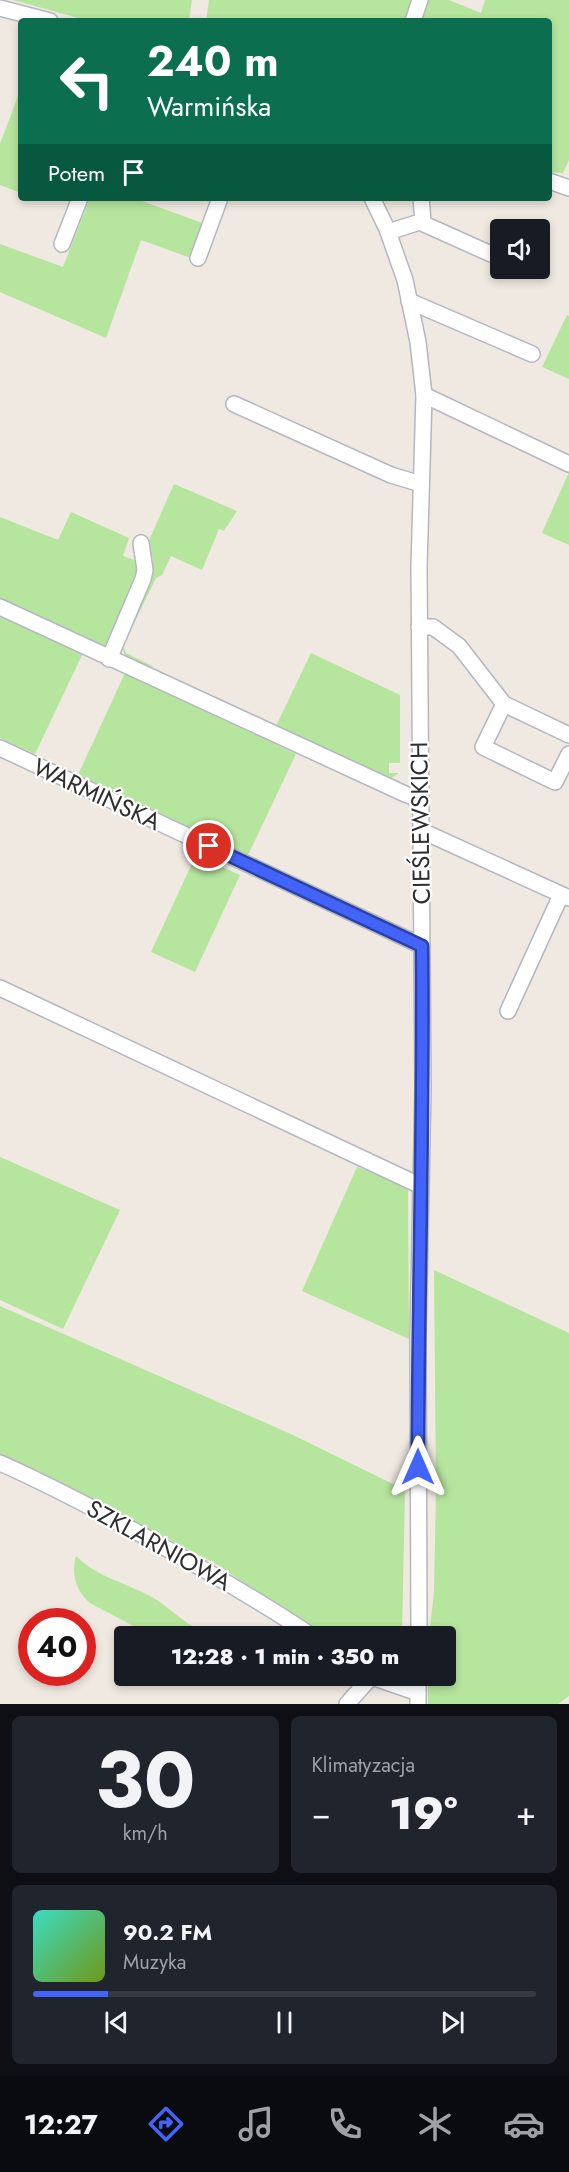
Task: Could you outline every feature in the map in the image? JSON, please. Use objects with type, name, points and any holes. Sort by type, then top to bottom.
[{"type":"street","points":[[414,18],[420,0]]},
{"type":"street","points":[[0,8],[38,18]]},
{"type":"street","points":[[552,182],[569,188]]},
{"type":"street","points":[[62,244],[79,201]]},
{"type":"street","points":[[198,258],[219,201]]},
{"type":"street","name":"CIEŚLEWSKICH","points":[[373,201],[388,232],[405,280],[418,342],[424,395],[419,627],[423,1088],[418,1334],[419,1626]]},
{"type":"street","points":[[421,201],[424,224],[490,254]]},
{"type":"street","points":[[388,232],[423,221]]},
{"type":"street","points":[[410,301],[532,354]]},
{"type":"street","points":[[424,395],[569,464]]},
{"type":"street","points":[[234,404],[391,475],[421,484]]},
{"type":"street","points":[[109,659],[143,579],[145,570],[141,543]]},
{"type":"street","points":[[0,608],[419,799]]},
{"type":"street","points":[[419,627],[433,627],[459,646],[504,704],[569,735]]},
{"type":"street","points":[[504,704],[483,747],[555,782],[569,754]]},
{"type":"street","name":"WARMIŃSKA","points":[[0,748],[422,946]]},
{"type":"street","points":[[420,830],[565,897],[508,1011]]},
{"type":"street","points":[[0,988],[421,1186]]},
{"type":"street","name":"SZKLARNIOWA","points":[[0,1463],[57,1489],[192,1562],[297,1626]]},
{"type":"street","points":[[347,1704],[362,1686]]},
{"type":"street","points":[[392,1686],[418,1698]]},
{"type":"green space","points":[[13,0],[192,0],[189,18],[78,18]]},
{"type":"green space","points":[[209,0],[414,0],[408,18],[206,18]]},
{"type":"green space","points":[[426,0],[449,0],[481,13],[485,0],[569,0],[569,160],[563,173],[552,172],[552,18],[420,18]]},
{"type":"green space","points":[[18,96],[18,192],[0,185],[0,144]]},
{"type":"green space","points":[[89,201],[142,201],[205,224],[191,258],[141,240],[106,338],[0,292],[0,244],[63,267]]},
{"type":"green space","points":[[567,315],[569,316],[569,379],[542,367]]},
{"type":"green space","points":[[569,472],[569,545],[542,533]]},
{"type":"green space","points":[[174,484],[237,511],[224,531],[219,529],[202,570],[171,556],[162,575],[156,578],[123,646],[126,653],[154,667],[148,667],[137,665],[128,658],[121,644],[153,560],[152,556],[148,555],[147,545]]},
{"type":"green space","points":[[71,512],[129,538],[123,556],[137,561],[138,577],[111,643],[105,648],[0,602],[0,517],[58,540]]},
{"type":"green space","points":[[0,613],[83,653],[35,754],[0,738]]},
{"type":"green space","points":[[311,653],[400,695],[400,763],[389,763],[389,773],[399,773],[390,779],[276,726]]},
{"type":"green space","points":[[125,673],[296,754],[248,855],[78,775]]},
{"type":"green space","points":[[196,855],[240,875],[195,972],[151,952]]},
{"type":"green space","points":[[0,1157],[120,1210],[63,1329],[0,1300]]},
{"type":"green space","points":[[357,1167],[398,1181],[408,1190],[409,1339],[302,1291]]},
{"type":"green space","points":[[434,1270],[569,1333],[569,1696],[558,1704],[428,1704],[428,1686],[456,1686],[456,1626],[430,1626],[434,1592],[436,1490]]},
{"type":"green space","points":[[0,1306],[293,1435],[405,1490],[402,1626],[304,1626],[218,1565],[37,1470],[0,1454]]},
{"type":"green space","points":[[76,1556],[102,1574],[150,1596],[192,1626],[133,1626],[90,1603],[78,1588],[74,1569]]},
{"type":"route","points":[[209,846],[422,946],[423,1088],[418,1320],[418,1467]]}]
